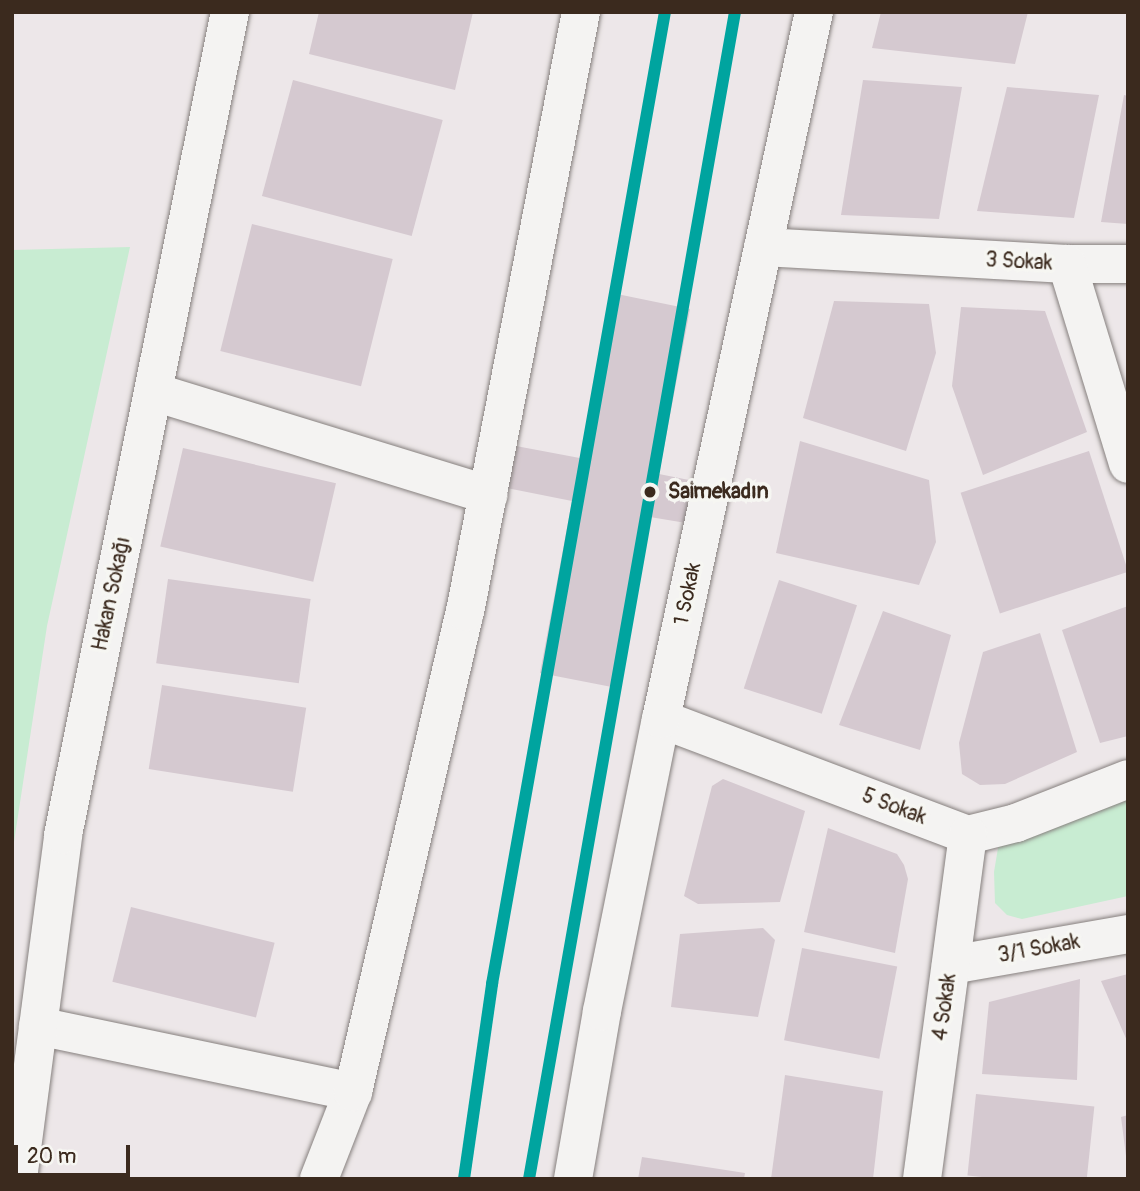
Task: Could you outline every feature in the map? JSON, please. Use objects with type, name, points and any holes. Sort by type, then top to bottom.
[{"type":"street","name":"Hakan Sokağı","points":[[18,1179],[63,835],[230,12]]},
{"type":"street","points":[[319,1179],[353,1092],[466,612],[581,12]]},
{"type":"street","name":"1 Sokak","points":[[573,1179],[602,1011],[661,719],[814,12]]},
{"type":"street","name":"3 Sokak","points":[[763,247],[1067,264],[1128,464]]},
{"type":"street","points":[[1067,264],[1128,264]]},
{"type":"street","points":[[154,392],[488,495]]},
{"type":"street","name":"5 Sokak","points":[[661,719],[968,835]]},
{"type":"street","points":[[968,835],[1016,822],[1128,779]]},
{"type":"street","name":"4 Sokak","points":[[922,1179],[968,835]]},
{"type":"street","name":"3/1 Sokak","points":[[951,965],[1128,934]]},
{"type":"street","points":[[37,1026],[353,1092]]},
{"type":"green space","points":[[130,247],[47,626],[12,855],[12,250]]},
{"type":"green space","points":[[1128,795],[1128,896],[1022,919],[1007,915],[995,903],[994,872],[999,842]]},
{"type":"building","points":[[319,12],[473,12],[455,90],[309,54]]},
{"type":"building","points":[[881,12],[1028,12],[1015,64],[872,48]]},
{"type":"building","points":[[293,80],[443,120],[412,236],[262,196]]},
{"type":"building","points":[[863,80],[962,87],[939,219],[841,215]]},
{"type":"building","points":[[1007,87],[1099,95],[1074,218],[977,211]]},
{"type":"building","points":[[1124,95],[1128,96],[1128,224],[1101,222]]},
{"type":"building","points":[[252,224],[393,259],[361,386],[220,351]]},
{"type":"building","points":[[617,294],[690,309],[659,474],[694,481],[686,523],[650,517],[617,688],[540,673],[572,501],[497,486],[505,444],[585,459]]},
{"type":"building","points":[[834,301],[929,304],[936,353],[906,451],[803,418]]},
{"type":"building","points":[[961,307],[1045,311],[1087,432],[983,475],[952,386]]},
{"type":"building","points":[[800,441],[929,480],[936,542],[919,585],[776,553]]},
{"type":"building","points":[[183,448],[336,483],[313,582],[160,546]]},
{"type":"building","points":[[1089,451],[1128,572],[1000,614],[961,493]]},
{"type":"building","points":[[168,579],[311,599],[299,683],[156,663]]},
{"type":"building","points":[[779,580],[857,605],[822,714],[744,688]]},
{"type":"building","points":[[1128,606],[1128,736],[1100,743],[1062,630]]},
{"type":"building","points":[[883,611],[951,635],[920,750],[839,725]]},
{"type":"building","points":[[1040,633],[1077,752],[1005,784],[980,785],[962,774],[959,743],[983,652]]},
{"type":"building","points":[[162,685],[306,708],[293,792],[149,769]]},
{"type":"building","points":[[723,779],[805,811],[780,902],[698,904],[684,896],[712,786]]},
{"type":"building","points":[[828,828],[897,854],[904,865],[908,879],[895,953],[804,932]]},
{"type":"building","points":[[131,907],[275,943],[256,1018],[112,982]]},
{"type":"building","points":[[763,928],[775,940],[758,1017],[671,1007],[680,934]]},
{"type":"building","points":[[802,948],[897,967],[879,1059],[784,1040]]},
{"type":"building","points":[[1128,974],[1128,1043],[1101,981]]},
{"type":"building","points":[[1080,979],[1077,1080],[982,1074],[989,1002]]},
{"type":"building","points":[[785,1075],[883,1091],[873,1179],[771,1179]]},
{"type":"building","points":[[976,1094],[1094,1106],[1087,1179],[1000,1179],[967,1176]]},
{"type":"building","points":[[1128,1115],[1128,1156],[1126,1156],[1121,1117]]},
{"type":"building","points":[[642,1157],[745,1173],[744,1179],[638,1179]]},
{"type":"transit line","points":[[464,1179],[492,984],[665,12]]},
{"type":"transit line","points":[[529,1179],[735,12]]},
{"type":"place","name":"Saimekadın","points":[[650,492]]}]
